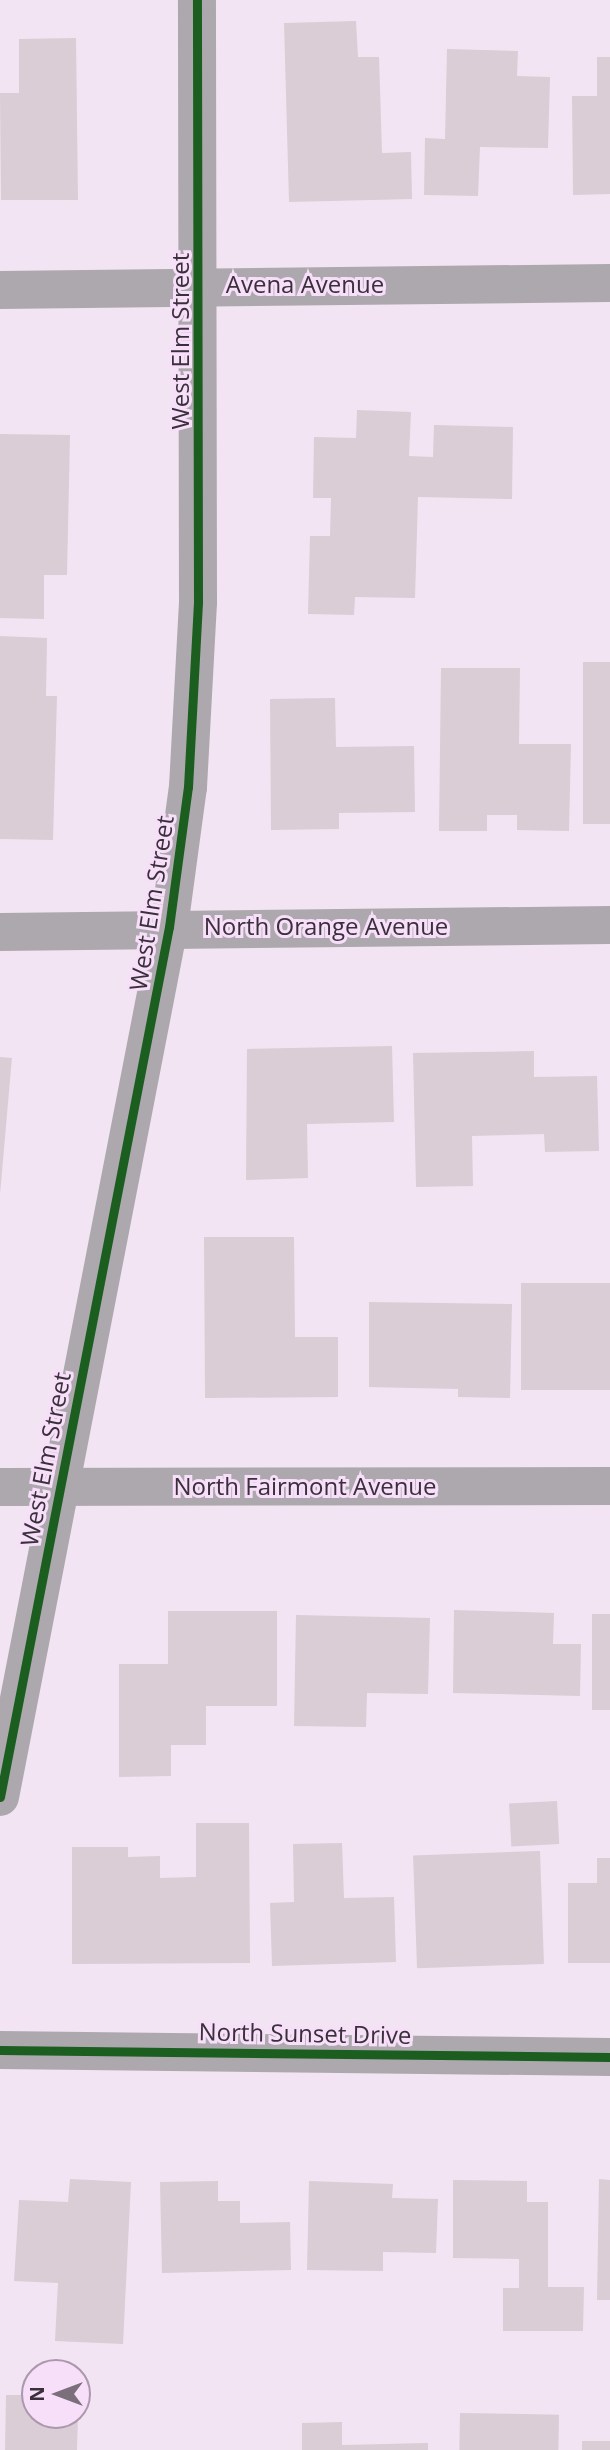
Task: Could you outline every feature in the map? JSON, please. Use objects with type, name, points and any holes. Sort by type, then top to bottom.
[{"type":"street","name":"West Elm Street","points":[[0,1797],[169,927],[188,787],[198,603],[197,0]]},
{"type":"street","name":"Avena Avenue","points":[[0,290],[199,285],[610,283]]},
{"type":"street","name":"North Orange Avenue","points":[[0,932],[169,927],[610,925]]},
{"type":"street","name":"North Fairmont Avenue","points":[[0,1487],[610,1486]]},
{"type":"street","name":"North Sunset Drive","points":[[0,2050],[610,2057]]},
{"type":"building","points":[[356,21],[358,57],[379,57],[382,153],[411,152],[412,199],[289,202],[284,23]]},
{"type":"building","points":[[76,38],[78,200],[1,200],[0,93],[19,93],[19,39]]},
{"type":"building","points":[[447,49],[518,51],[517,76],[550,77],[548,148],[480,147],[478,196],[424,195],[425,138],[445,139]]},
{"type":"building","points":[[597,57],[610,57],[610,194],[573,195],[572,96],[597,96]]},
{"type":"building","points":[[357,410],[411,412],[409,456],[433,457],[434,425],[513,427],[512,499],[418,497],[415,598],[355,597],[354,615],[308,614],[310,536],[330,536],[331,498],[313,498],[314,437],[356,438]]},
{"type":"building","points":[[0,434],[70,435],[67,575],[44,575],[44,619],[0,618]]},
{"type":"building","points":[[0,636],[47,638],[46,696],[57,696],[53,840],[0,839]]},
{"type":"building","points":[[583,662],[610,662],[610,824],[583,824]]},
{"type":"building","points":[[441,668],[520,668],[519,744],[571,744],[569,831],[517,830],[517,815],[487,815],[487,831],[439,831]]},
{"type":"building","points":[[335,698],[336,747],[414,746],[415,812],[339,813],[339,829],[271,830],[270,699]]},
{"type":"building","points":[[392,1046],[394,1122],[307,1124],[308,1178],[246,1180],[247,1049]]},
{"type":"building","points":[[534,1051],[534,1077],[597,1076],[599,1151],[545,1152],[544,1134],[472,1136],[473,1186],[416,1187],[413,1053]]},
{"type":"building","points":[[0,1057],[12,1058],[0,1192]]},
{"type":"building","points":[[204,1237],[294,1237],[295,1337],[338,1337],[338,1397],[205,1398]]},
{"type":"building","points":[[521,1283],[610,1283],[610,1390],[521,1390]]},
{"type":"building","points":[[369,1302],[512,1304],[510,1398],[458,1397],[458,1389],[369,1387]]},
{"type":"building","points":[[454,1610],[554,1613],[553,1644],[581,1644],[580,1696],[453,1693]]},
{"type":"building","points":[[168,1611],[277,1611],[277,1706],[206,1706],[206,1745],[171,1745],[171,1776],[119,1777],[119,1664],[168,1664]]},
{"type":"building","points":[[592,1614],[610,1614],[610,1710],[592,1710]]},
{"type":"building","points":[[296,1615],[430,1618],[428,1694],[367,1693],[366,1727],[294,1726]]},
{"type":"building","points":[[557,1801],[559,1844],[511,1846],[509,1804]]},
{"type":"building","points":[[196,1823],[249,1823],[250,1963],[72,1964],[72,1847],[128,1847],[128,1857],[160,1856],[160,1878],[196,1877]]},
{"type":"building","points":[[342,1843],[344,1898],[394,1897],[396,1962],[272,1966],[270,1903],[294,1902],[293,1844]]},
{"type":"building","points":[[540,1851],[544,1964],[417,1968],[413,1855]]},
{"type":"building","points":[[597,1858],[610,1858],[610,1963],[568,1963],[568,1883],[597,1883]]},
{"type":"building","points":[[70,2179],[131,2182],[123,2344],[55,2341],[58,2283],[14,2281],[19,2200],[68,2202]]},
{"type":"building","points":[[599,2179],[610,2180],[610,2300],[597,2300]]},
{"type":"building","points":[[453,2180],[527,2181],[527,2202],[548,2202],[548,2287],[584,2287],[583,2331],[503,2331],[503,2288],[519,2288],[519,2259],[453,2258]]},
{"type":"building","points":[[218,2181],[218,2201],[240,2201],[240,2223],[290,2222],[291,2270],[162,2273],[160,2182]]},
{"type":"building","points":[[309,2181],[393,2184],[392,2198],[438,2199],[436,2253],[383,2252],[383,2271],[307,2270]]},
{"type":"building","points":[[6,2395],[21,2395],[21,2429],[78,2429],[77,2450],[5,2450]]},
{"type":"building","points":[[460,2413],[559,2415],[558,2450],[459,2450]]},
{"type":"building","points":[[342,2422],[342,2445],[428,2443],[428,2450],[302,2450],[302,2423]]},
{"type":"building","points":[[582,2441],[610,2441],[610,2450],[582,2450]]},
{"type":"cycle path","points":[[0,1797],[169,927],[188,787],[198,602],[197,0]]},
{"type":"cycle path","points":[[0,2050],[610,2057]]}]
